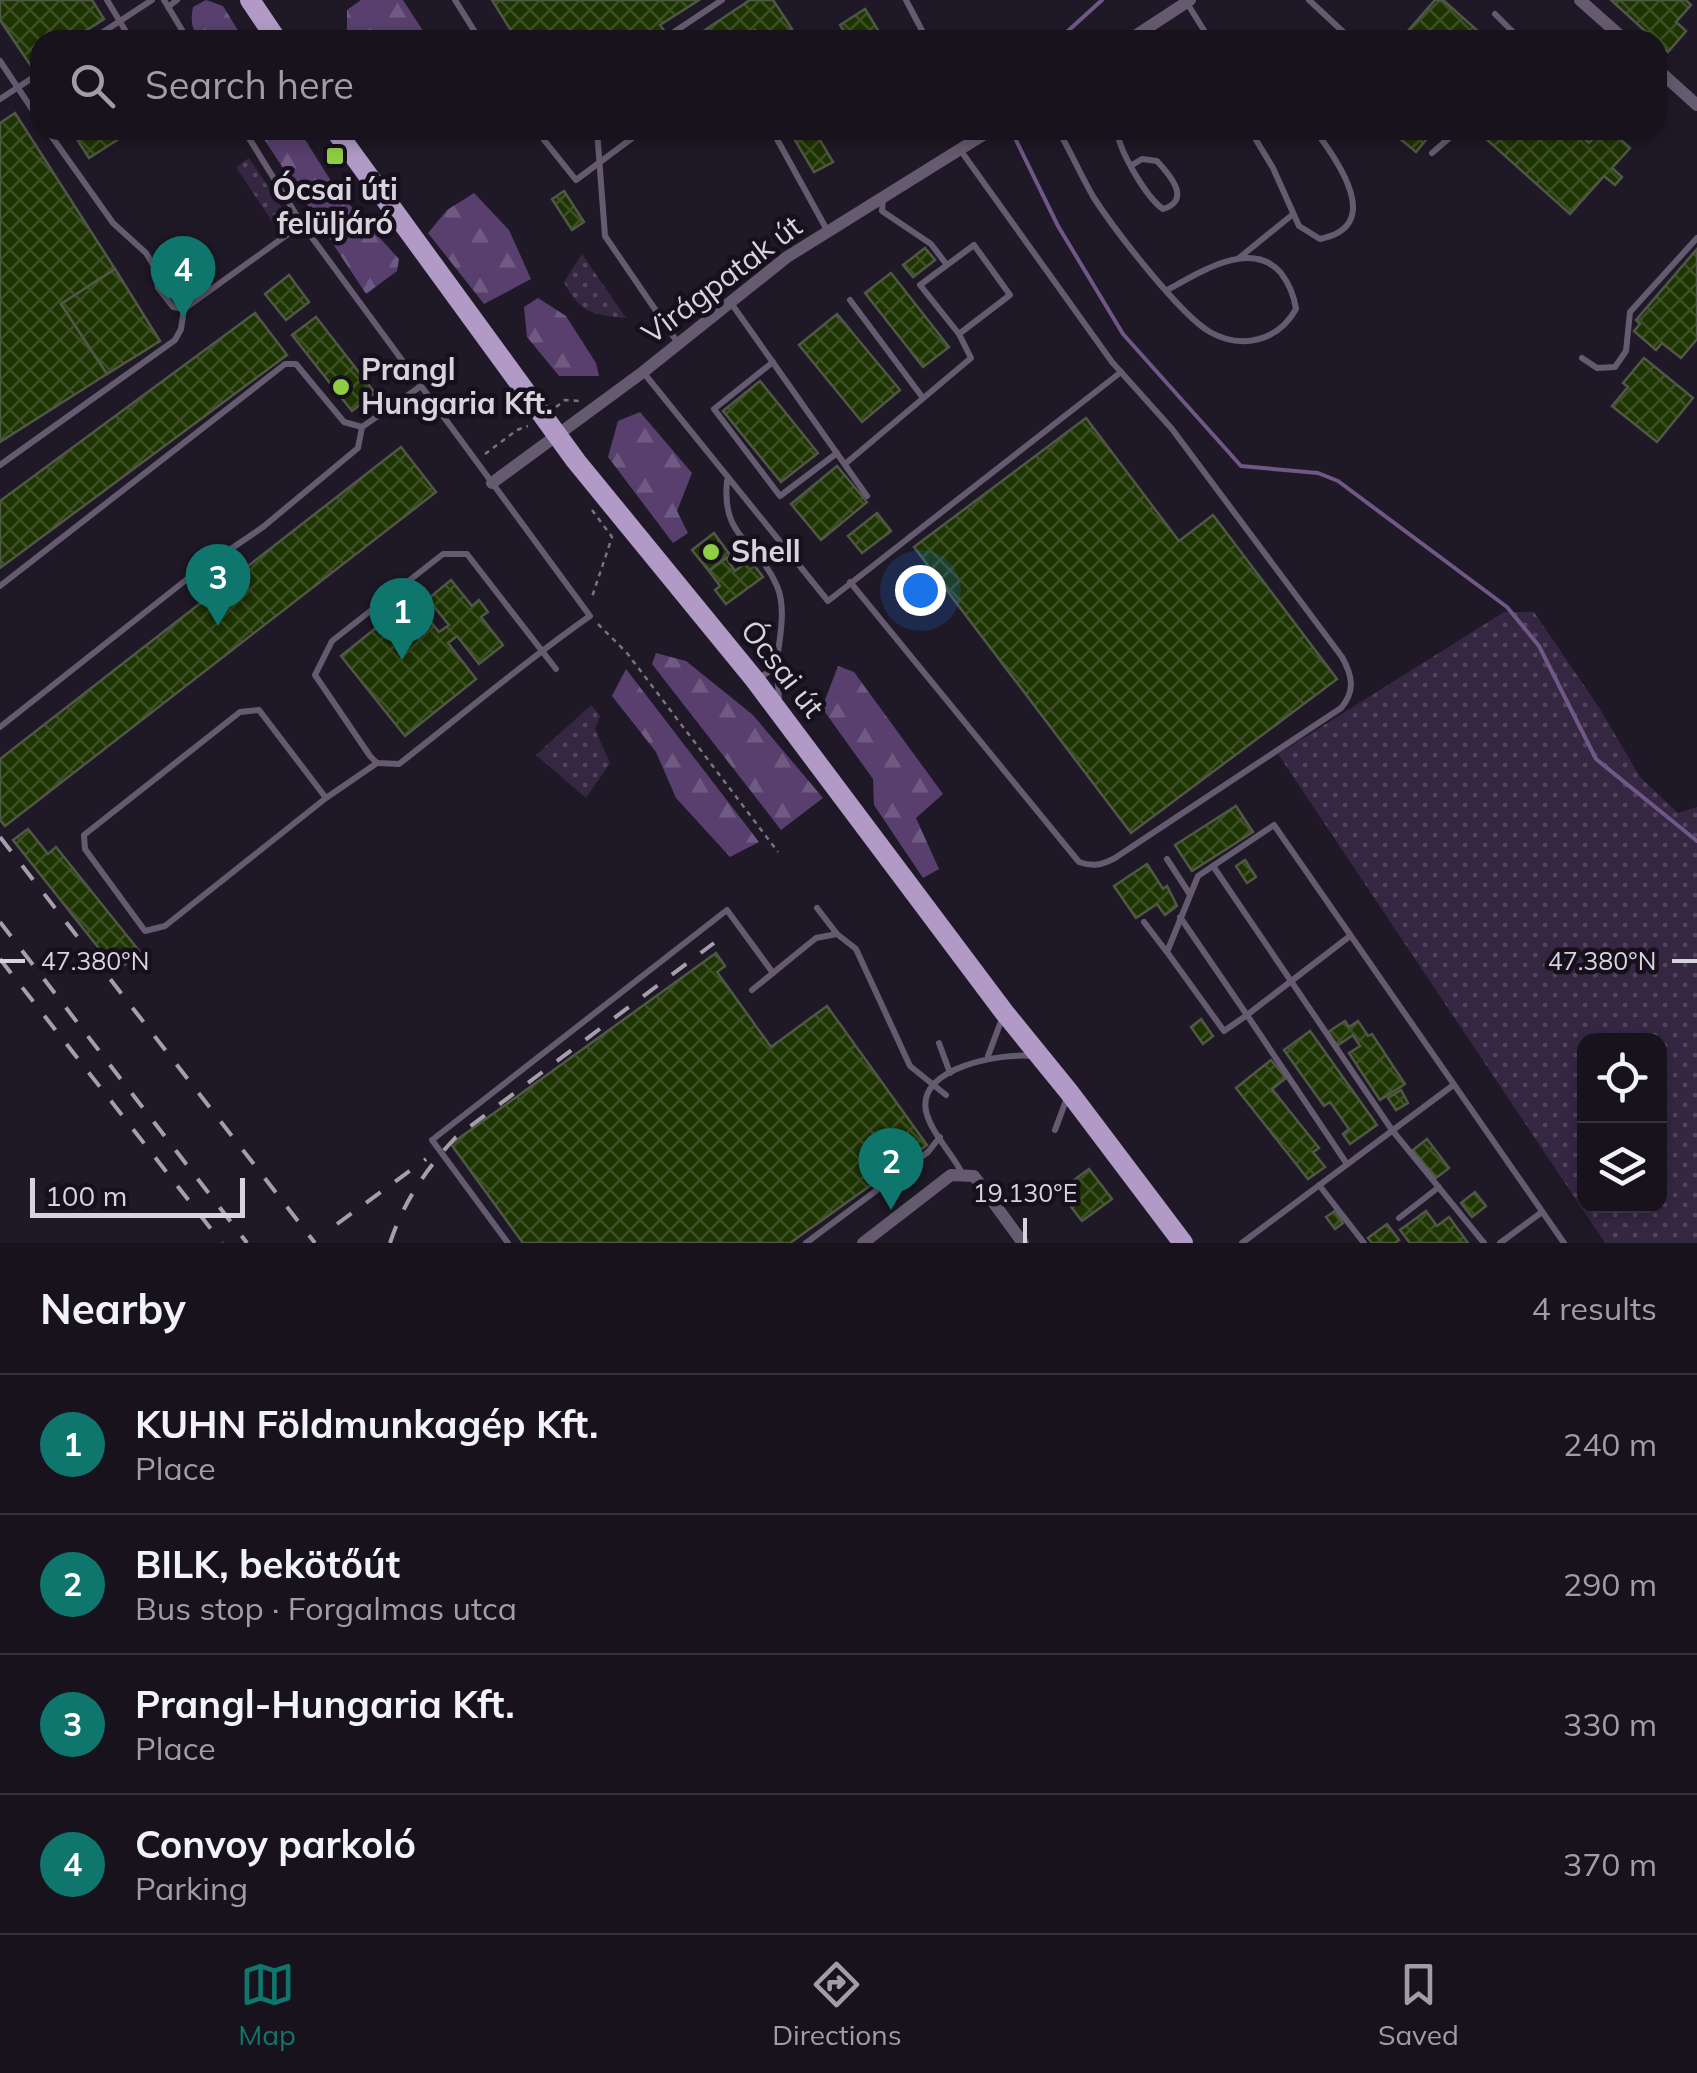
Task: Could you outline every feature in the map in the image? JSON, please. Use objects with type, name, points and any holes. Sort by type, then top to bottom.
[{"type":"main road","points":[[252,3],[270,30]]},
{"type":"main road","name":"Ócsai út","points":[[342,140],[558,434],[754,680],[1004,1012],[1069,1092],[1176,1240]]},
{"type":"street","points":[[1580,0],[1614,30]]},
{"type":"street","points":[[1155,30],[1188,1]]},
{"type":"street","points":[[1667,78],[1697,105]]},
{"type":"street","name":"Virágpatak út","points":[[492,483],[643,372],[787,256],[973,140]]},
{"type":"street","points":[[863,1243],[951,1175],[962,1173],[974,1176],[1023,1243]]},
{"type":"lane","points":[[107,0],[126,30]]},
{"type":"lane","points":[[106,30],[152,0]]},
{"type":"lane","points":[[178,0],[166,4],[182,30]]},
{"type":"lane","points":[[455,0],[474,30]]},
{"type":"lane","points":[[677,30],[722,0]]},
{"type":"lane","points":[[906,0],[922,30]]},
{"type":"lane","points":[[1309,0],[1341,30]]},
{"type":"lane","points":[[1188,1],[1204,30]]},
{"type":"lane","points":[[1494,14],[1510,30]]},
{"type":"lane","points":[[0,61],[30,107]]},
{"type":"lane","points":[[0,99],[30,79]]},
{"type":"lane","points":[[54,140],[113,224],[146,254],[154,266],[158,288],[173,307],[184,309],[302,224]]},
{"type":"lane","points":[[250,140],[302,224],[590,616],[399,764],[377,762],[326,798],[165,926],[144,930],[85,850],[84,835],[240,712],[259,710],[326,798]]},
{"type":"lane","points":[[544,140],[576,180],[630,140]]},
{"type":"lane","points":[[598,140],[604,236],[678,344]]},
{"type":"lane","points":[[778,140],[828,231]]},
{"type":"lane","points":[[1063,140],[1097,202],[1167,290],[1207,330],[1228,340],[1249,342],[1268,336],[1289,321],[1296,309],[1294,296],[1275,266],[1259,258],[1239,258]]},
{"type":"lane","points":[[1120,140],[1132,166],[1158,206],[1163,209],[1174,205],[1178,198],[1176,186],[1157,161],[1142,159],[1132,166]]},
{"type":"lane","points":[[1256,140],[1298,226],[1320,240],[1341,233],[1354,215],[1350,192],[1321,140]]},
{"type":"lane","points":[[1432,153],[1446,140]]},
{"type":"lane","points":[[850,582],[1079,862],[1088,865],[1106,864],[1348,701],[1352,682],[1342,657],[1172,429],[1121,372],[960,150]]},
{"type":"lane","points":[[884,197],[882,211],[931,244],[947,265]]},
{"type":"lane","points":[[1167,290],[1239,258],[1292,214]]},
{"type":"lane","points":[[1582,358],[1604,370],[1622,360],[1630,312],[1697,238]]},
{"type":"lane","points":[[845,464],[970,358],[958,334],[920,286],[974,246],[1010,295],[958,334]]},
{"type":"lane","points":[[850,300],[923,398]]},
{"type":"lane","points":[[731,302],[867,496]]},
{"type":"lane","points":[[0,465],[175,340],[184,309]]},
{"type":"lane","points":[[773,362],[714,409],[780,496],[838,454]]},
{"type":"lane","points":[[0,586],[285,364],[296,364],[344,422],[362,426]]},
{"type":"lane","points":[[643,372],[828,601],[1121,372]]},
{"type":"lane","points":[[0,726],[191,576],[262,527],[358,448],[362,426],[421,386]]},
{"type":"lane","points":[[728,480],[726,504],[731,524],[780,592],[776,666],[779,702],[815,762]]},
{"type":"lane","points":[[377,762],[315,675],[332,641],[443,554],[467,554],[556,669]]},
{"type":"lane","points":[[754,680],[776,666]]},
{"type":"lane","points":[[1167,952],[1198,876],[1274,825],[1564,1243]]},
{"type":"lane","points":[[1167,859],[1190,894]]},
{"type":"lane","points":[[1213,866],[1392,1130],[1484,1243]]},
{"type":"lane","points":[[817,908],[837,934],[856,949],[910,1066],[946,1095]]},
{"type":"lane","points":[[508,1243],[432,1140],[727,910],[773,973]]},
{"type":"lane","points":[[1180,917],[1347,1164]]},
{"type":"lane","points":[[1144,922],[1224,1031],[1350,936]]},
{"type":"lane","points":[[752,990],[816,938],[837,934]]},
{"type":"lane","points":[[987,1057],[1004,1012]]},
{"type":"lane","points":[[939,1043],[950,1073]]},
{"type":"lane","points":[[962,1173],[927,1116],[925,1101],[932,1086],[950,1073],[987,1057],[1038,1056]]},
{"type":"lane","points":[[1242,1243],[1452,1086]]},
{"type":"lane","points":[[1055,1130],[1069,1092]]},
{"type":"lane","points":[[806,1243],[928,1152],[940,1137]]},
{"type":"lane","points":[[1319,1185],[1364,1243]]},
{"type":"lane","points":[[1399,1218],[1439,1187]]},
{"type":"lane","points":[[1500,1243],[1542,1212]]},
{"type":"path","points":[[583,498],[612,536],[592,597]]},
{"type":"path","points":[[590,616],[627,654],[778,852]]},
{"type":"shaded area","points":[[249,158],[284,211],[285,224],[279,232],[236,167]]},
{"type":"shaded area","points":[[582,254],[626,318],[588,310],[570,292],[564,282]]},
{"type":"shaded area","points":[[1504,612],[1534,612],[1600,709],[1640,777],[1678,813],[1697,807],[1697,1243],[1605,1243],[1585,1213],[1667,1213],[1667,1033],[1577,1033],[1577,1201],[1278,754]]},
{"type":"shaded area","points":[[591,705],[600,716],[595,729],[610,763],[586,798],[536,755]]},
{"type":"green space","points":[[206,0],[223,6],[238,30],[194,30],[193,7]]},
{"type":"green space","points":[[361,0],[403,0],[422,30],[347,30],[347,10]]},
{"type":"green space","points":[[265,140],[305,140],[338,192],[399,259],[397,271],[366,294]]},
{"type":"green space","points":[[474,193],[509,230],[531,279],[484,304],[428,233],[447,210]]},
{"type":"green space","points":[[538,298],[566,316],[596,363],[599,376],[559,376],[527,337],[524,307]]},
{"type":"green space","points":[[640,412],[692,473],[677,511],[688,533],[673,543],[608,457],[618,421]]},
{"type":"green space","points":[[656,653],[686,661],[753,715],[823,798],[781,830],[652,664]]},
{"type":"green space","points":[[838,666],[854,672],[943,794],[916,818],[939,869],[923,878],[874,805],[873,779],[822,708]]},
{"type":"green space","points":[[626,669],[759,842],[730,857],[676,798],[656,752],[612,696]]},
{"type":"building","points":[[0,0],[92,0],[104,19],[87,30],[30,30],[30,65],[0,20]]},
{"type":"building","points":[[492,0],[699,0],[660,25],[664,30],[511,30]]},
{"type":"building","points":[[750,0],[773,0],[792,29],[790,30],[705,30]]},
{"type":"building","points":[[1435,0],[1443,0],[1477,30],[1409,30]]},
{"type":"building","points":[[1611,0],[1686,0],[1691,5],[1676,22],[1686,31],[1668,52],[1667,30],[1644,30]]},
{"type":"building","points":[[865,9],[878,30],[843,30],[840,25]]},
{"type":"building","points":[[15,113],[115,269],[61,304],[107,374],[0,442],[0,123]]},
{"type":"building","points":[[77,140],[117,140],[89,158]]},
{"type":"building","points":[[795,140],[820,140],[833,162],[814,172]]},
{"type":"building","points":[[1402,140],[1426,140],[1416,152]]},
{"type":"building","points":[[1487,140],[1621,140],[1630,148],[1612,168],[1622,177],[1615,185],[1604,176],[1570,214]]},
{"type":"building","points":[[564,191],[584,222],[572,230],[552,199]]},
{"type":"building","points":[[925,248],[935,260],[913,277],[903,265]]},
{"type":"building","points":[[1697,249],[1697,339],[1681,358],[1662,343],[1656,350],[1634,331],[1640,324],[1636,320]]},
{"type":"building","points":[[115,269],[160,341],[107,374],[61,304]]},
{"type":"building","points":[[891,273],[949,347],[923,367],[865,293]]},
{"type":"building","points":[[289,275],[309,302],[286,320],[265,294]]},
{"type":"building","points":[[255,313],[287,355],[0,568],[0,501]]},
{"type":"building","points":[[837,314],[900,390],[862,422],[799,345]]},
{"type":"building","points":[[316,317],[375,393],[352,411],[292,335]]},
{"type":"building","points":[[1644,358],[1693,398],[1657,442],[1612,406],[1628,387],[1623,383]]},
{"type":"building","points":[[760,381],[818,453],[781,482],[723,411]]},
{"type":"building","points":[[1086,418],[1179,541],[1213,515],[1337,679],[1131,833],[914,547]]},
{"type":"building","points":[[401,447],[436,492],[5,826],[0,820],[0,759]]},
{"type":"building","points":[[837,466],[867,502],[821,540],[791,504]]},
{"type":"building","points":[[877,513],[891,531],[862,553],[848,536]]},
{"type":"building","name":"Shell","points":[[714,533],[730,555],[709,571],[692,550]]},
{"type":"building","points":[[726,558],[735,571],[750,560],[763,577],[726,604],[715,590],[720,586],[709,571]]},
{"type":"building","points":[[451,580],[472,606],[479,600],[488,612],[481,617],[503,645],[479,664],[457,636],[448,643],[476,679],[405,736],[341,656],[412,599],[439,632],[449,625],[428,599]]},
{"type":"building","points":[[1236,806],[1253,832],[1192,871],[1175,845]]},
{"type":"building","points":[[28,829],[48,854],[56,847],[140,952],[117,971],[13,840]]},
{"type":"building","points":[[1245,860],[1256,877],[1247,883],[1236,866]]},
{"type":"building","points":[[1147,864],[1163,889],[1167,886],[1177,906],[1165,915],[1157,904],[1136,918],[1114,886]]},
{"type":"building","points":[[716,953],[725,966],[717,972],[771,1047],[827,1006],[927,1145],[790,1243],[523,1243],[451,1144]]},
{"type":"building","points":[[1201,1019],[1213,1036],[1203,1044],[1191,1027]]},
{"type":"building","points":[[1345,1021],[1349,1027],[1358,1021],[1368,1036],[1372,1034],[1405,1084],[1380,1100],[1349,1053],[1360,1046],[1353,1035],[1337,1046],[1328,1032]]},
{"type":"building","points":[[1310,1031],[1377,1125],[1350,1144],[1343,1134],[1349,1129],[1330,1102],[1324,1106],[1284,1050]]},
{"type":"building","points":[[1271,1060],[1286,1078],[1272,1089],[1319,1148],[1313,1152],[1325,1167],[1308,1179],[1236,1088]]},
{"type":"building","points":[[1401,1090],[1408,1103],[1396,1110],[1388,1098]]},
{"type":"building","points":[[1427,1139],[1449,1168],[1436,1178],[1413,1150]]},
{"type":"building","points":[[1089,1169],[1112,1199],[1082,1221],[1059,1191]]},
{"type":"building","points":[[1475,1192],[1486,1206],[1472,1217],[1461,1203]]},
{"type":"building","points":[[1335,1211],[1343,1223],[1335,1229],[1326,1217]]},
{"type":"building","points":[[1426,1211],[1437,1226],[1449,1217],[1468,1243],[1410,1243],[1400,1230]]},
{"type":"building","points":[[1387,1224],[1399,1240],[1372,1243],[1368,1238]]},
{"type":"waterway","points":[[1069,30],[1102,0]]},
{"type":"waterway","points":[[1016,140],[1058,226],[1123,334],[1241,466],[1318,473],[1338,481],[1507,607],[1539,646],[1596,759],[1697,841]]},
{"type":"railway","points":[[0,837],[315,1243]]},
{"type":"railway","points":[[0,922],[247,1243]]},
{"type":"railway","points":[[390,1243],[417,1186],[456,1137],[714,943]]},
{"type":"railway","points":[[0,959],[222,1243]]},
{"type":"railway","points":[[337,1224],[426,1159]]},
{"type":"place","name":"Ócsai úti felüljáró","points":[[335,156]]},
{"type":"place","name":"Convoy parkoló","points":[[183,318]]},
{"type":"place","name":"Prangl Hungaria Kft.","points":[[341,387]]},
{"type":"place","name":"Shell","points":[[711,552]]},
{"type":"place","name":"Prangl-Hungaria Kft.","points":[[218,626]]},
{"type":"place","name":"KUHN Földmunkagép Kft.","points":[[402,660]]},
{"type":"place","name":"BILK, bekötőút","points":[[891,1210]]}]
